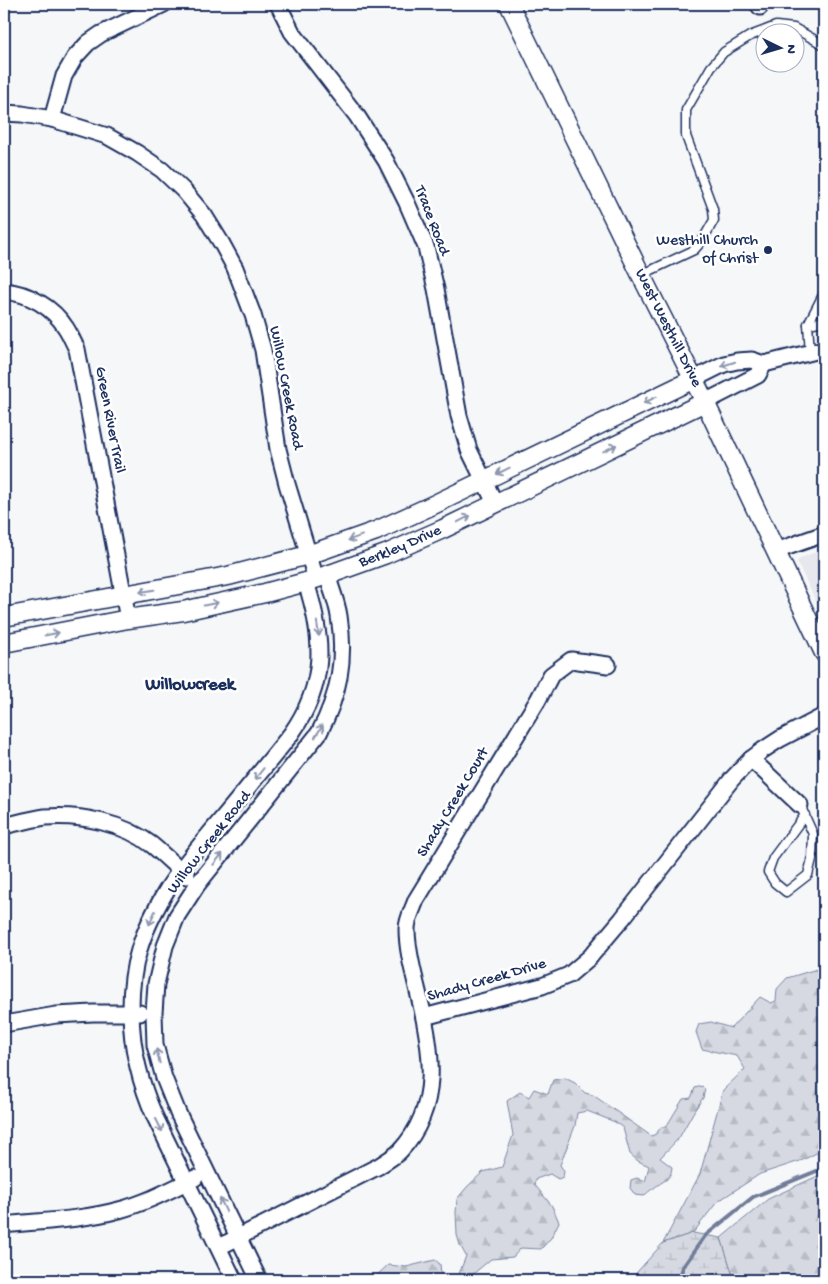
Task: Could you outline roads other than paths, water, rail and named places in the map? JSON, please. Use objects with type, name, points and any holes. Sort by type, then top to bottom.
[{"type":"street","points":[[52,118],[64,76],[75,57],[88,43],[102,34],[164,4]]},
{"type":"street","name":"Trace Road","points":[[278,4],[292,32],[358,116],[386,161],[426,247],[436,289],[459,416],[469,450],[495,503]]},
{"type":"street","name":"West Westhill Drive","points":[[510,4],[641,275],[694,379],[824,653]]},
{"type":"street","name":"Willow Creek Road","points":[[4,113],[52,118],[107,136],[162,170],[184,191],[204,215],[235,268],[253,315],[262,350],[278,449],[287,484],[316,579],[339,615],[342,662],[334,701],[327,718],[319,733],[198,885],[177,916],[165,946],[156,984],[154,1013],[155,1045],[164,1078],[178,1113],[259,1280]]},
{"type":"street","name":"Green River Trail","points":[[4,291],[25,296],[42,304],[56,315],[66,328],[77,349],[128,619]]},
{"type":"street","name":"Berkley Drive","points":[[4,617],[228,576],[308,555],[376,531],[724,364],[752,360],[764,364],[817,351]]},
{"type":"street","name":"Berkley Drive","points":[[4,643],[128,619],[183,611],[265,593],[316,579],[386,554],[443,530],[705,402],[758,375],[764,364]]},
{"type":"street","points":[[776,551],[824,534]]},
{"type":"street","name":"Willow Creek Road","points":[[234,1280],[155,1117],[144,1090],[137,1066],[133,1040],[131,1014],[134,974],[138,951],[156,908],[180,870],[291,734],[307,709],[316,680],[320,651],[316,619],[316,579]]},
{"type":"street","name":"Shady Creek Court","points":[[424,1016],[408,952],[407,926],[416,900],[538,700],[550,675],[571,660],[608,666]]},
{"type":"street","name":"Shady Creek Drive","points":[[219,1247],[379,1166],[399,1152],[412,1136],[424,1114],[430,1090],[431,1064],[424,1016],[542,986],[569,975],[590,957],[732,779],[751,759],[780,739],[824,716]]},
{"type":"street","points":[[751,759],[803,810]]},
{"type":"street","points":[[4,826],[45,817],[72,817],[100,821],[126,830],[150,844],[198,885]]},
{"type":"street","points":[[4,1024],[56,1015],[154,1013]]},
{"type":"street","points":[[4,1225],[84,1217],[119,1210],[150,1200],[207,1172]]},
{"type":"lane","points":[[641,275],[694,250],[702,241],[714,220],[713,209],[686,136],[686,110],[711,67],[724,52],[750,36],[776,26],[794,28],[824,45]]},
{"type":"lane","points":[[817,351],[808,324],[824,293]]},
{"type":"lane","points":[[808,324],[824,321]]},
{"type":"lane","points":[[803,810],[813,834],[812,859],[808,875],[786,892],[775,883],[768,872],[773,858],[803,810]]},
{"type":"waterway","points":[[679,1280],[683,1267],[705,1236],[753,1197],[824,1168]]},
{"type":"place","name":"Westhill Church of Christ","points":[[768,250]]},
{"type":"district","name":"Willowcreek","points":[[190,685]]}]
